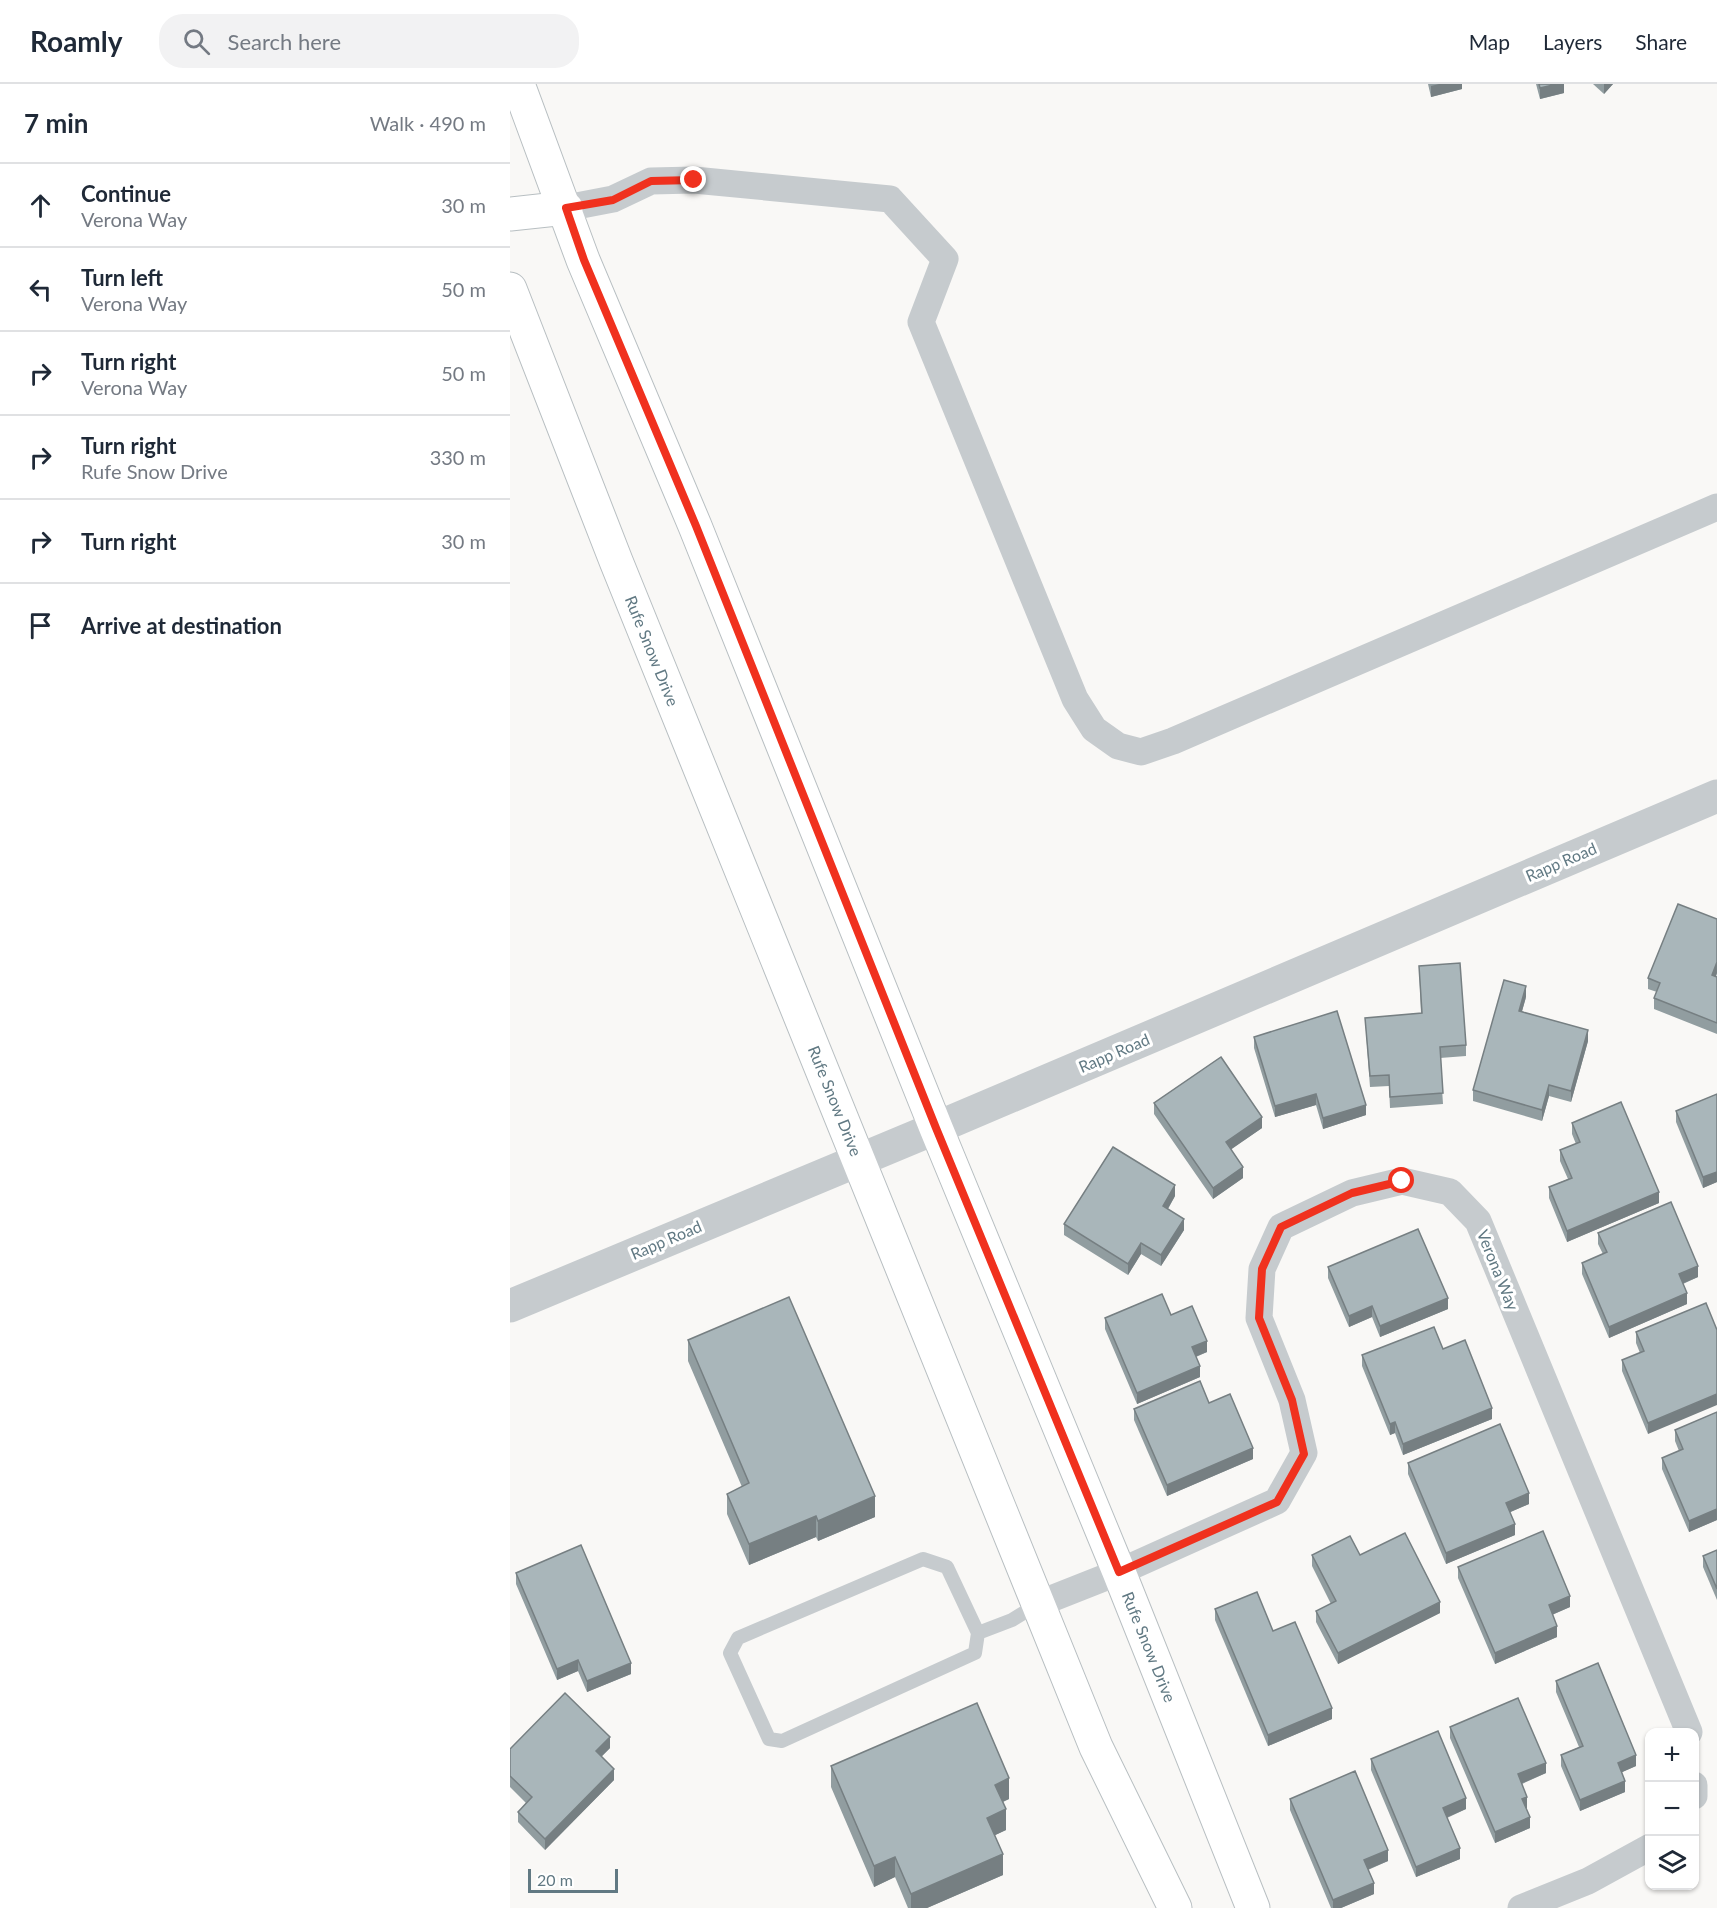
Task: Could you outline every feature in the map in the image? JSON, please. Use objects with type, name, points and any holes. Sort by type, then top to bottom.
[{"type":"main road","name":"Rufe Snow Drive","points":[[518,84],[584,260],[696,526],[936,1128],[1119,1572],[1253,1908]]},
{"type":"main road","points":[[510,214],[566,208]]},
{"type":"main road","name":"Rufe Snow Drive","points":[[510,289],[616,561],[1096,1747],[1175,1908]]},
{"type":"street","points":[[566,208],[613,200],[651,181],[694,180],[891,199],[945,259],[921,322],[1075,699],[1094,729],[1118,746],[1141,752],[1173,741],[1717,507]]},
{"type":"street","name":"Rapp Road","points":[[510,1306],[936,1128],[1717,796]]},
{"type":"street","name":"Verona Way","points":[[1038,1604],[1119,1572],[1277,1502],[1304,1454],[1292,1400],[1259,1318],[1262,1269],[1281,1227],[1352,1193],[1402,1181],[1450,1192],[1478,1221],[1687,1728]]},
{"type":"street","points":[[1521,1908],[1588,1881],[1645,1850]]},
{"type":"lane","points":[[923,1559],[947,1567],[978,1633],[975,1653],[782,1741],[769,1739],[730,1653],[738,1638],[923,1559]]},
{"type":"lane","points":[[978,1633],[1012,1620],[1038,1604]]},
{"type":"building","points":[[1539,84],[1557,84],[1540,88]]},
{"type":"building","points":[[1678,904],[1717,919],[1717,962],[1712,975],[1717,977],[1717,1023],[1654,998],[1660,983],[1648,978]]},
{"type":"building","points":[[1460,963],[1466,1045],[1440,1047],[1443,1093],[1390,1097],[1389,1075],[1370,1076],[1365,1018],[1422,1013],[1419,966]]},
{"type":"building","points":[[1504,980],[1526,986],[1519,1011],[1588,1030],[1571,1091],[1549,1085],[1542,1110],[1473,1090]]},
{"type":"building","points":[[1337,1011],[1366,1105],[1323,1118],[1316,1094],[1275,1106],[1254,1037]]},
{"type":"building","points":[[1221,1057],[1262,1117],[1226,1142],[1243,1167],[1213,1188],[1154,1103]]},
{"type":"building","points":[[1717,1094],[1717,1172],[1703,1177],[1676,1111]]},
{"type":"building","points":[[1621,1102],[1659,1192],[1567,1231],[1549,1187],[1572,1178],[1560,1150],[1580,1142],[1572,1123]]},
{"type":"building","points":[[1113,1147],[1175,1185],[1163,1206],[1184,1219],[1161,1255],[1141,1243],[1128,1264],[1064,1224]]},
{"type":"building","points":[[1671,1202],[1698,1266],[1679,1274],[1687,1293],[1609,1327],[1582,1263],[1607,1252],[1598,1233]]},
{"type":"building","points":[[1418,1229],[1448,1298],[1380,1326],[1372,1306],[1349,1316],[1328,1267]]},
{"type":"building","points":[[1162,1294],[1171,1315],[1192,1306],[1207,1341],[1192,1347],[1200,1366],[1137,1393],[1105,1318]]},
{"type":"building","points":[[789,1297],[875,1496],[818,1521],[816,1516],[749,1544],[727,1494],[749,1483],[688,1340]]},
{"type":"building","points":[[1706,1303],[1717,1330],[1717,1394],[1648,1423],[1622,1360],[1644,1351],[1636,1332]]},
{"type":"building","points":[[1434,1327],[1443,1349],[1465,1340],[1492,1408],[1403,1444],[1395,1422],[1390,1424],[1362,1355]]},
{"type":"building","points":[[1200,1381],[1209,1403],[1230,1394],[1253,1448],[1167,1485],[1134,1409]]},
{"type":"building","points":[[1717,1412],[1717,1509],[1689,1521],[1662,1458],[1683,1449],[1675,1430]]},
{"type":"building","points":[[1500,1424],[1529,1493],[1506,1503],[1515,1524],[1446,1553],[1408,1463]]},
{"type":"building","points":[[1543,1531],[1570,1596],[1549,1605],[1557,1626],[1495,1653],[1458,1567]]},
{"type":"building","points":[[1405,1533],[1440,1602],[1338,1653],[1316,1611],[1336,1601],[1312,1555],[1350,1536],[1360,1555]]},
{"type":"building","points":[[581,1545],[631,1663],[587,1681],[578,1660],[557,1669],[516,1573]]},
{"type":"building","points":[[1717,1550],[1717,1589],[1703,1556]]},
{"type":"building","points":[[1257,1592],[1273,1631],[1295,1622],[1332,1708],[1268,1735],[1215,1609]]},
{"type":"building","points":[[1598,1663],[1636,1755],[1618,1763],[1625,1781],[1580,1800],[1561,1755],[1583,1746],[1556,1681]]},
{"type":"building","points":[[565,1693],[610,1737],[596,1751],[614,1769],[545,1839],[518,1812],[532,1797],[510,1776],[510,1749]]},
{"type":"building","points":[[1518,1698],[1546,1763],[1518,1774],[1527,1797],[1522,1799],[1530,1817],[1495,1832],[1450,1727]]},
{"type":"building","points":[[977,1703],[1009,1778],[995,1785],[1006,1809],[987,1818],[1003,1854],[911,1894],[895,1857],[874,1866],[831,1766]]},
{"type":"building","points":[[1438,1731],[1466,1798],[1443,1808],[1460,1848],[1416,1867],[1371,1759]]},
{"type":"building","points":[[1355,1771],[1388,1850],[1364,1860],[1374,1883],[1333,1900],[1290,1799]]},
{"type":"route","points":[[694,180],[651,181],[613,200],[566,208],[584,260],[696,526],[936,1128],[1119,1572],[1277,1502],[1304,1454],[1292,1400],[1259,1318],[1262,1269],[1281,1227],[1352,1193],[1402,1181]]}]
